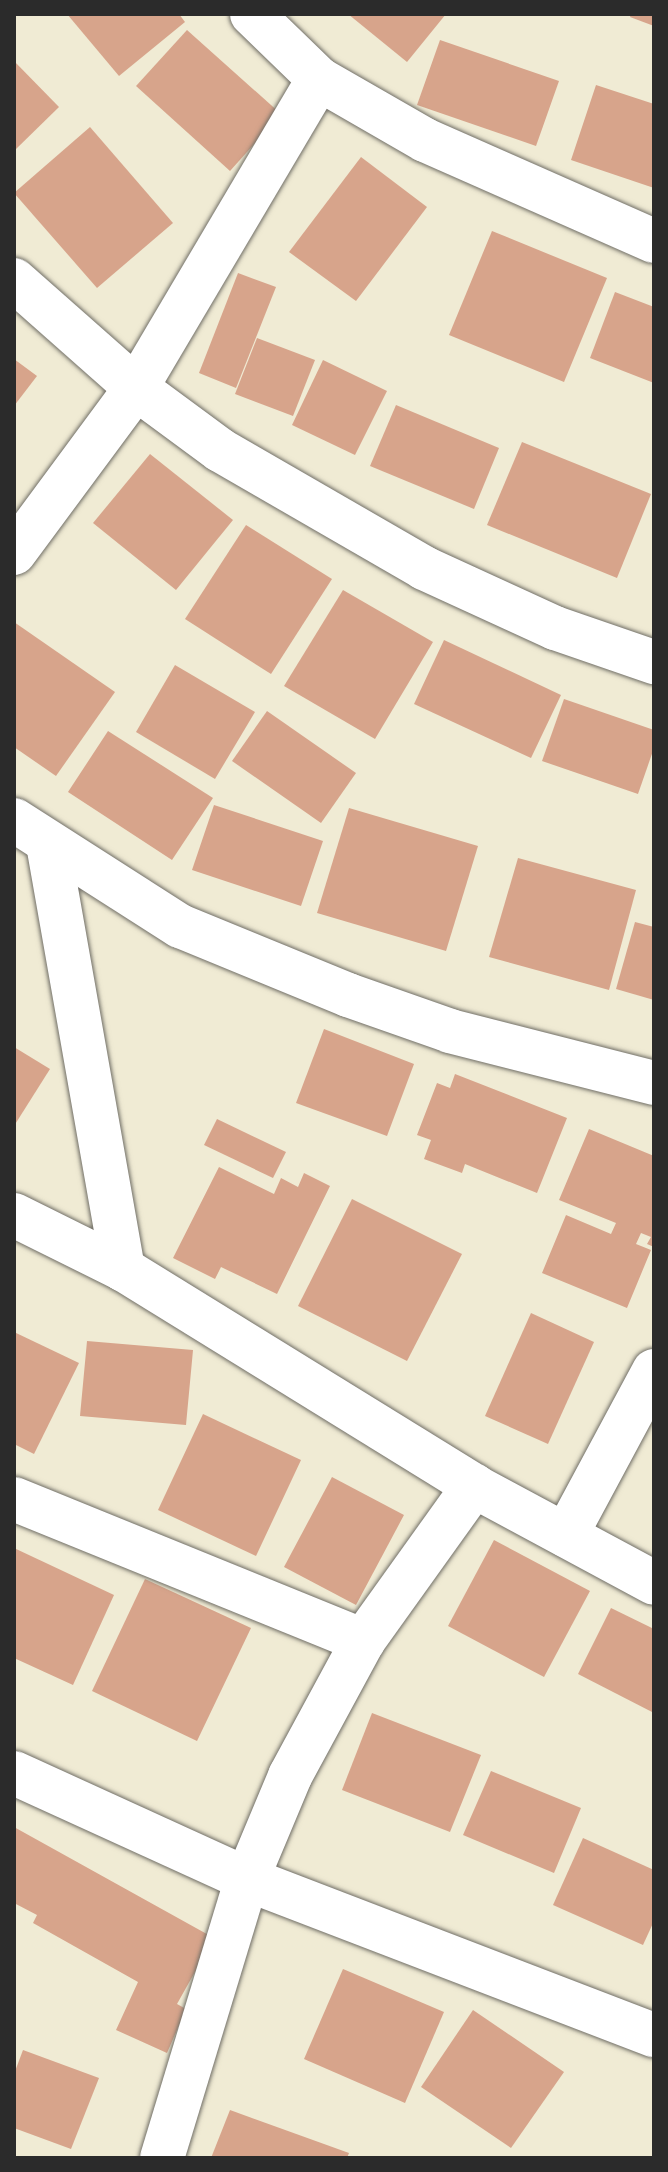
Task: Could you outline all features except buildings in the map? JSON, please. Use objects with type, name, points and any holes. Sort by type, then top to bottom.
[{"type":"street","points":[[252,14],[319,79],[425,140],[654,241]]},
{"type":"street","points":[[14,553],[136,388],[319,79]]},
{"type":"street","points":[[14,280],[136,388],[220,450],[424,568],[555,628],[654,662]]},
{"type":"street","points":[[31,832],[180,926],[348,995],[450,1031],[654,1083]]},
{"type":"street","points":[[31,832],[123,1269]]},
{"type":"street","points":[[14,1215],[123,1269],[474,1486],[654,1583]]},
{"type":"street","points":[[566,1535],[654,1371]]},
{"type":"street","points":[[162,2158],[247,1879],[313,1727],[363,1641],[474,1486]]},
{"type":"street","points":[[14,1499],[363,1641]]},
{"type":"street","points":[[14,1773],[247,1879],[654,2035]]}]
